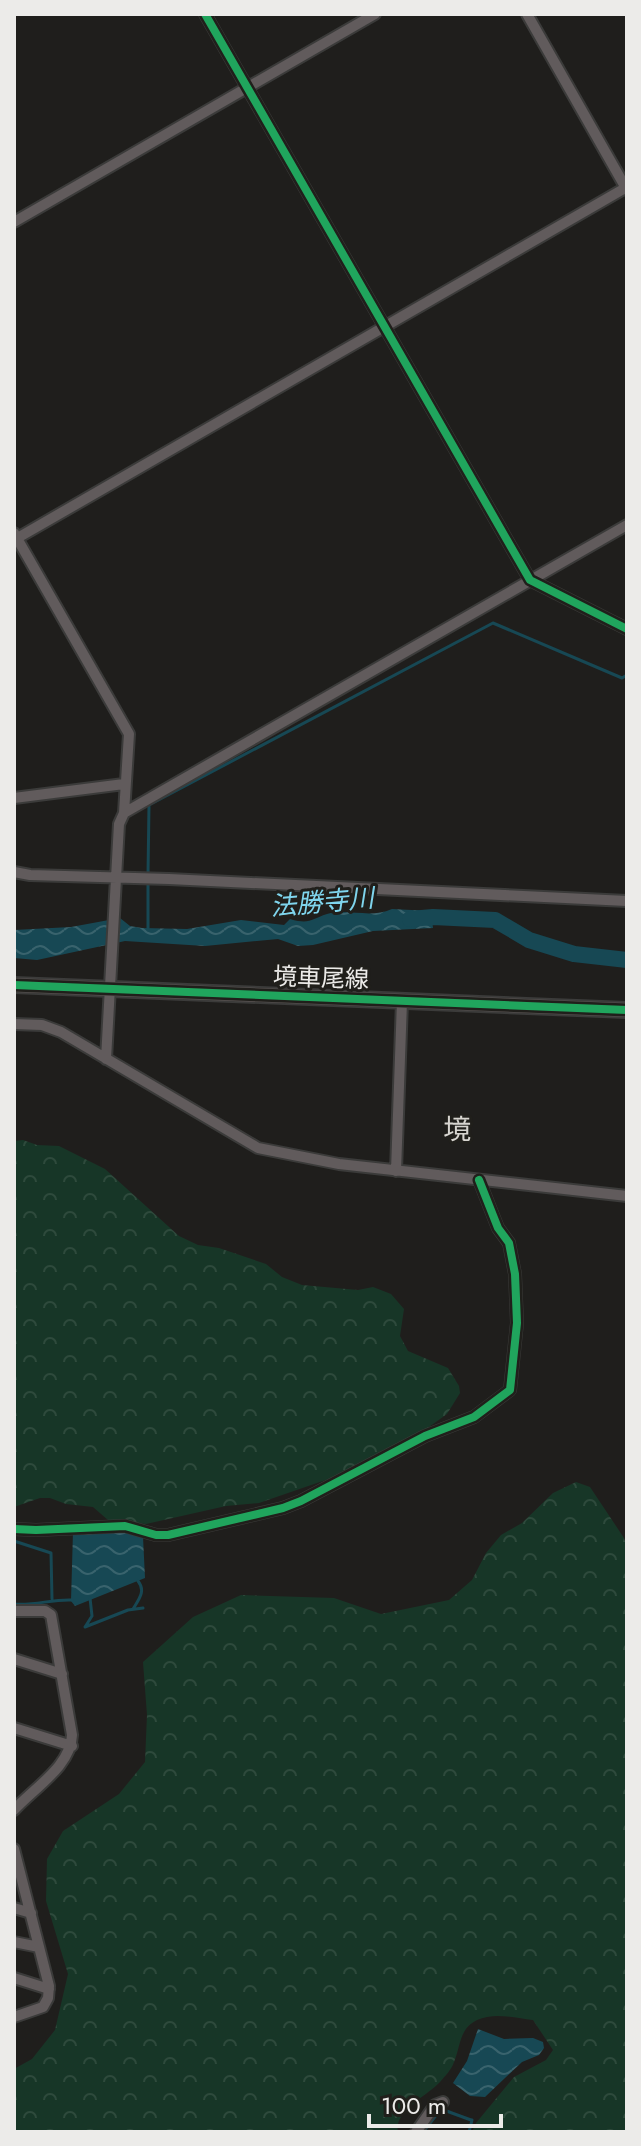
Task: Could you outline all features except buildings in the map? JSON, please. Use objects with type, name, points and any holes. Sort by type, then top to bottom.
[{"type":"main road","name":"境車尾線","points":[[14,985],[627,1010]]},
{"type":"street","points":[[205,14],[530,580],[627,629]]},
{"type":"street","points":[[14,222],[375,14]]},
{"type":"street","points":[[106,1059],[119,824],[124,813],[129,734],[15,537],[627,188],[527,14]]},
{"type":"street","points":[[124,813],[627,525]]},
{"type":"street","points":[[14,798],[124,784]]},
{"type":"street","points":[[14,872],[117,882],[627,901]]},
{"type":"street","points":[[396,1171],[402,1001]]},
{"type":"street","points":[[14,1024],[42,1025],[61,1032],[258,1148],[339,1164],[627,1196]]},
{"type":"street","points":[[14,1529],[125,1526],[156,1535],[168,1535],[256,1515],[301,1501],[425,1436],[487,1409],[510,1390],[517,1298],[509,1243],[498,1228],[479,1180]]},
{"type":"street","points":[[14,1611],[48,1612],[53,1622],[72,1735],[72,1746],[49,1777],[17,1803]]},
{"type":"street","points":[[14,1659],[62,1674]]},
{"type":"street","points":[[14,1728],[72,1746]]},
{"type":"street","points":[[14,1849],[49,1989],[43,2007],[17,2013]]},
{"type":"street","points":[[14,1908],[31,1913]]},
{"type":"street","points":[[14,1942],[39,1947]]},
{"type":"street","points":[[14,1978],[49,1989]]},
{"type":"street","points":[[416,2132],[435,2105],[443,2102]]},
{"type":"green space","points":[[23,1140],[37,1145],[59,1146],[105,1169],[179,1236],[198,1245],[219,1248],[266,1264],[282,1277],[302,1285],[358,1290],[373,1287],[391,1294],[404,1309],[400,1336],[408,1351],[448,1368],[460,1393],[447,1414],[422,1432],[343,1474],[259,1503],[226,1506],[146,1524],[108,1520],[93,1507],[66,1504],[50,1498],[40,1498],[14,1507],[14,1141]]},
{"type":"green space","points":[[576,1482],[590,1487],[624,1538],[627,1548],[627,2132],[472,2132],[514,2077],[546,2060],[553,2050],[533,2020],[497,2016],[477,2020],[467,2028],[450,2070],[406,2111],[398,2125],[398,2132],[14,2132],[14,2069],[32,2059],[55,2030],[68,1974],[46,1901],[47,1859],[63,1831],[119,1794],[145,1762],[147,1715],[143,1662],[193,1617],[241,1595],[334,1598],[381,1614],[449,1600],[472,1580],[486,1553],[501,1535],[522,1523],[553,1493]]},
{"type":"water","points":[[392,909],[431,911],[433,928],[373,931],[298,946],[278,939],[205,946],[125,941],[37,960],[14,958],[14,930],[71,927],[120,918],[130,926],[142,928],[187,929],[241,920],[284,925],[290,919],[306,921],[335,912],[375,913]]},
{"type":"water","points":[[73,1532],[127,1533],[143,1537],[145,1578],[75,1606],[71,1601]]},
{"type":"water","points":[[478,2029],[504,2039],[533,2038],[543,2042],[544,2048],[539,2055],[522,2062],[485,2097],[470,2096],[453,2083],[467,2061]]},
{"type":"waterway","points":[[148,874],[149,805],[493,623],[622,678],[627,675]]},
{"type":"waterway","points":[[148,882],[148,930]]},
{"type":"waterway","name":"法勝寺川","points":[[410,919],[495,920],[529,940],[574,954],[627,960]]},
{"type":"waterway","points":[[14,1541],[51,1553],[52,1599]]},
{"type":"waterway","points":[[133,1609],[142,1592],[138,1581]]},
{"type":"waterway","points":[[90,1598],[92,1616],[85,1627],[128,1610],[143,1608]]},
{"type":"waterway","points":[[14,1604],[72,1600]]},
{"type":"waterway","points":[[423,2132],[441,2109],[471,2120]]},
{"type":"waterway","points":[[469,2132],[472,2120]]},
{"type":"cycle path","points":[[205,14],[530,580],[627,629]]},
{"type":"cycle path","points":[[14,985],[627,1010]]},
{"type":"cycle path","points":[[14,1529],[125,1526],[156,1535],[168,1535],[283,1508],[425,1436],[474,1417],[510,1390],[517,1323],[515,1274],[509,1243],[498,1228],[479,1180]]},
{"type":"district","name":"境","points":[[457,1129]]}]
